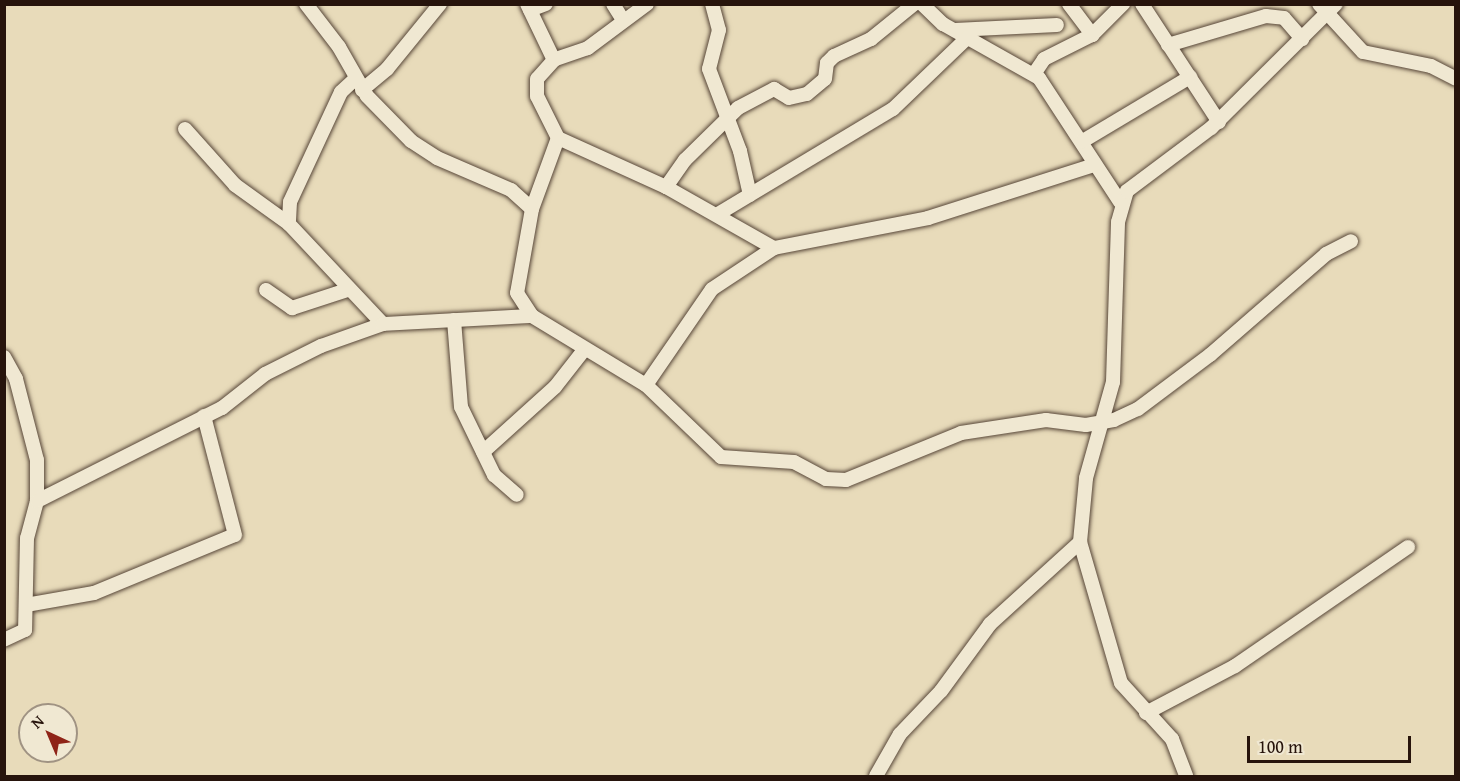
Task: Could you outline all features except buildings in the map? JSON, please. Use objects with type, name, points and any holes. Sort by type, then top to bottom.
[{"type":"street","points":[[306,4],[349,62],[358,84],[425,152],[511,190],[532,208]]},
{"type":"street","points":[[289,224],[290,202],[341,92],[387,69],[440,4]]},
{"type":"street","points":[[546,4],[529,8],[554,60]]},
{"type":"street","points":[[613,4],[623,20]]},
{"type":"street","points":[[647,4],[588,48],[554,60],[535,84],[558,138],[666,187],[718,214],[774,248]]},
{"type":"street","points":[[712,4],[719,30],[709,69],[724,120],[740,151],[750,195]]},
{"type":"street","points":[[1069,4],[1092,35]]},
{"type":"street","points":[[1034,74],[1044,59],[1092,35],[1123,4]]},
{"type":"street","points":[[1142,4],[1219,122]]},
{"type":"street","points":[[666,187],[724,120],[769,90],[789,98],[807,94],[825,79],[827,63],[834,56],[871,39],[922,5],[953,30],[1034,74],[1083,141],[1094,165],[1120,202]]},
{"type":"street","points":[[1186,777],[1172,739],[1120,683],[1080,542],[1086,478],[1113,382],[1120,202],[1138,180],[1219,122],[1302,39],[1327,8],[1363,52],[1431,66],[1452,74]]},
{"type":"street","points":[[1168,45],[1266,16],[1284,18],[1302,39]]},
{"type":"street","points":[[953,30],[1057,25]]},
{"type":"street","points":[[718,214],[893,109],[967,38]]},
{"type":"street","points":[[1083,141],[1190,77]]},
{"type":"street","points":[[185,129],[235,185],[289,224],[347,290],[383,324]]},
{"type":"street","points":[[558,138],[532,208],[517,293],[532,316],[584,350],[646,385],[721,457],[794,462],[835,480],[906,458],[961,433],[1047,420],[1101,423],[1151,400],[1326,254],[1350,241]]},
{"type":"street","points":[[646,385],[712,289],[774,248],[928,218],[1094,165]]},
{"type":"street","points":[[267,290],[292,308],[347,290]]},
{"type":"street","points":[[37,501],[204,416],[281,365],[383,324],[532,316]]},
{"type":"street","points":[[454,320],[461,407],[494,475],[517,495]]},
{"type":"street","points":[[483,452],[555,387],[584,350]]},
{"type":"street","points":[[4,357],[37,449],[37,501],[27,538],[26,605],[22,635],[4,640]]},
{"type":"street","points":[[26,605],[94,593],[235,536],[204,416]]},
{"type":"street","points":[[876,777],[900,734],[942,692],[990,624],[1080,542]]},
{"type":"street","points":[[1146,713],[1235,666],[1408,547]]}]
